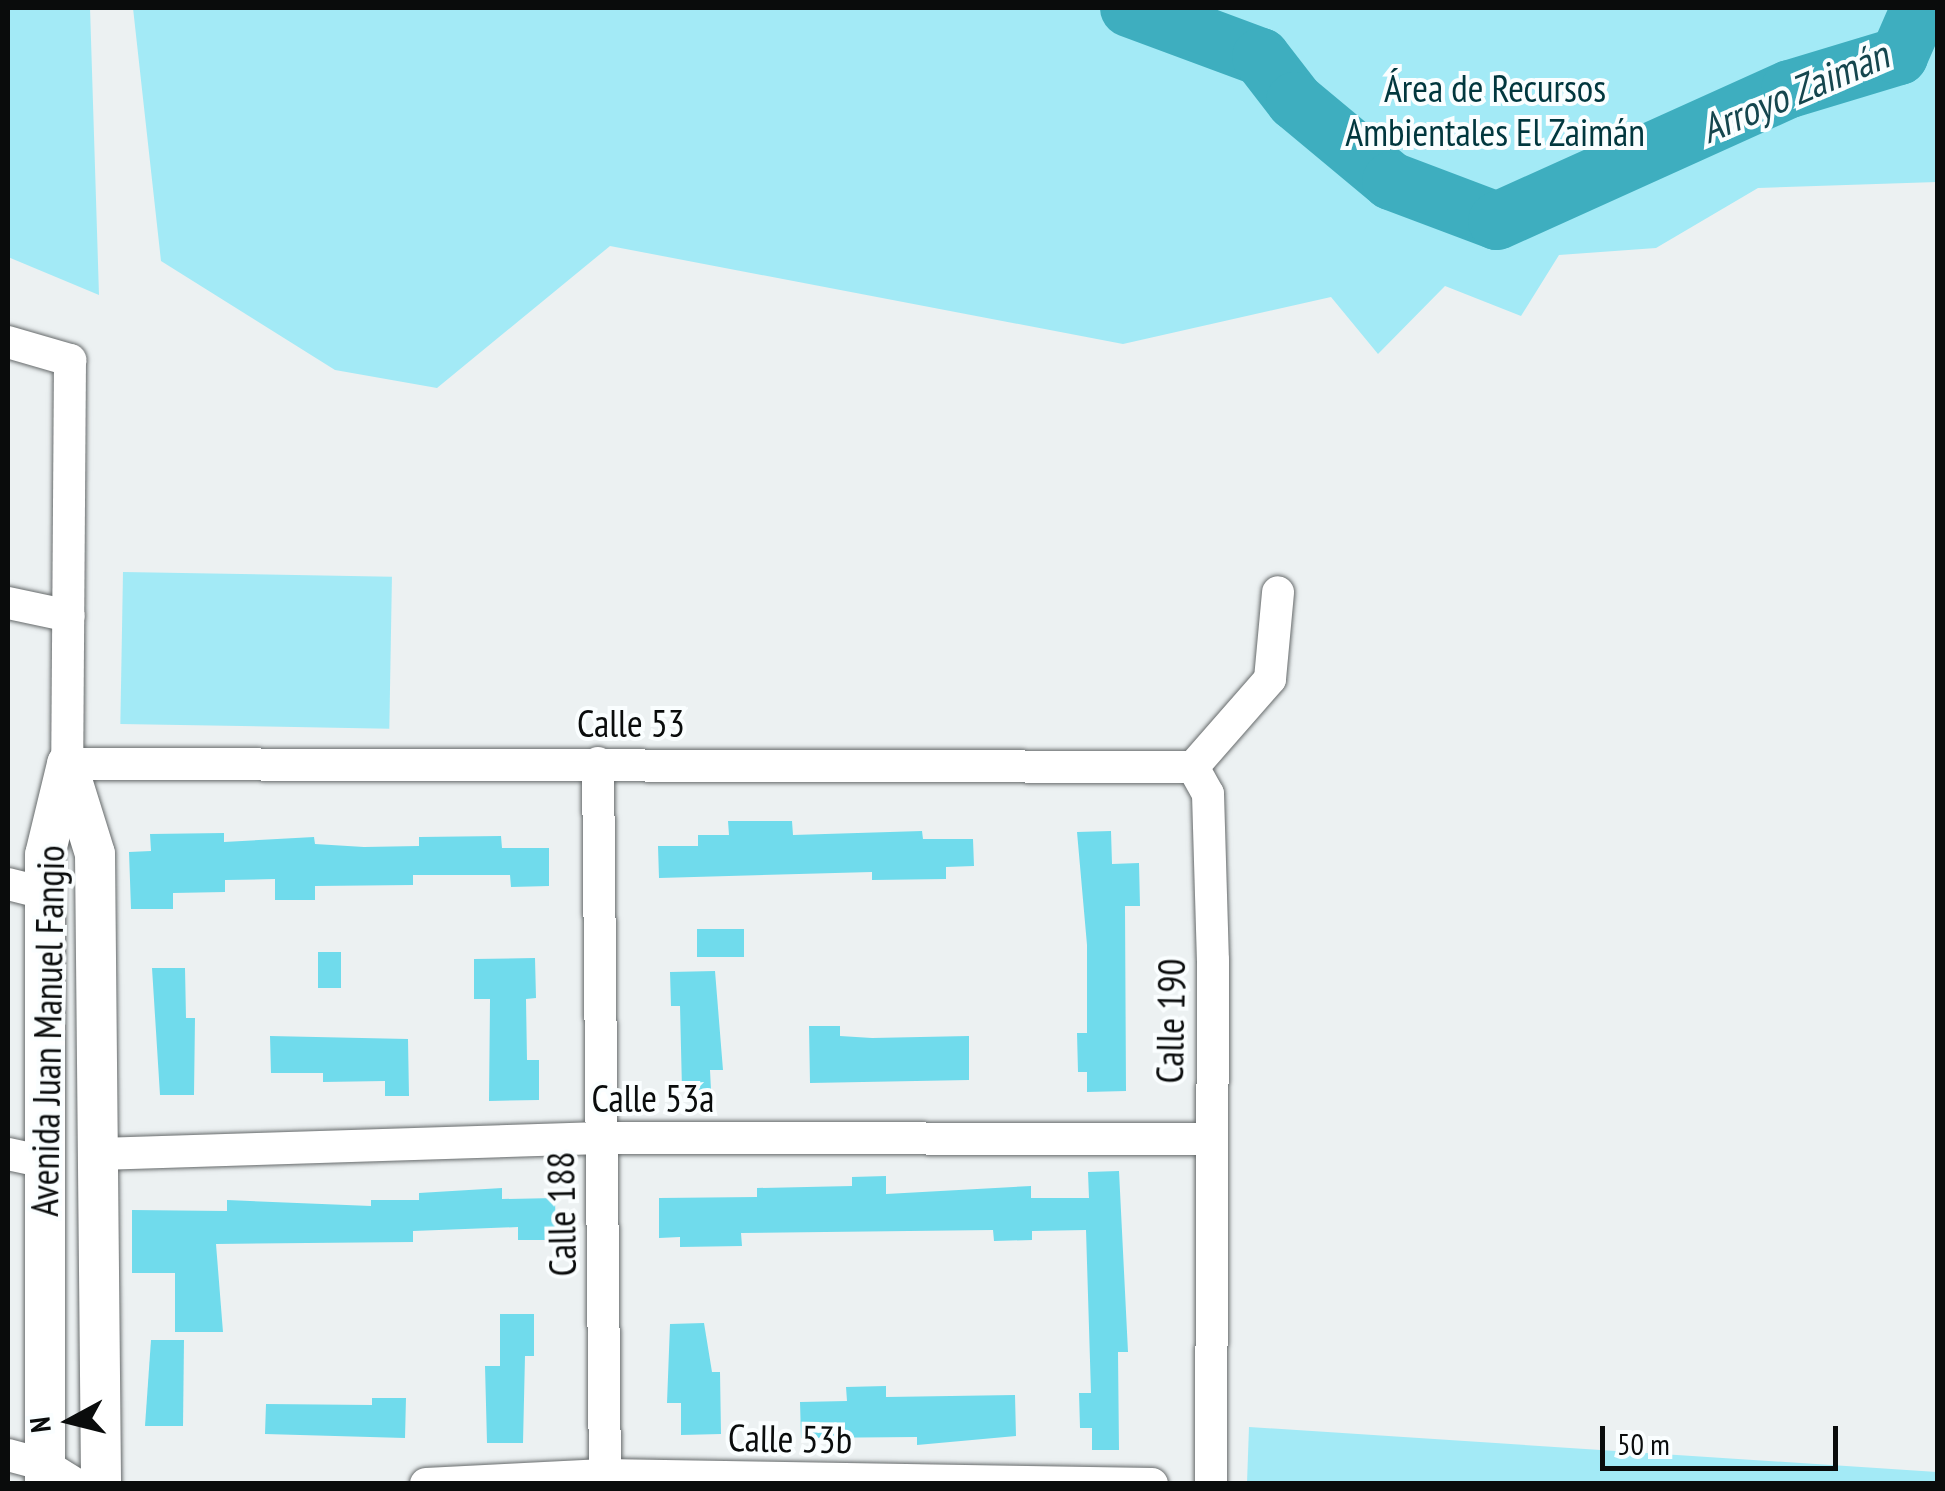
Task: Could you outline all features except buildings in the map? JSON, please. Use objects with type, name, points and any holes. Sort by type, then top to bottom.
[{"type":"main road","name":"Avenida Juan Manuel Fangio","points":[[43,1472],[24,1157],[26,889],[45,855],[68,764]]},
{"type":"main road","name":"Avenida Juan Manuel Fangio","points":[[68,764],[96,854],[101,1484]]},
{"type":"street","points":[[8,342],[70,360],[68,764]]},
{"type":"street","points":[[1193,767],[1270,678],[1278,592]]},
{"type":"street","points":[[8,603],[69,616]]},
{"type":"street","name":"Calle 188","points":[[598,763],[605,1479]]},
{"type":"street","name":"Calle 53","points":[[68,764],[1193,767]]},
{"type":"street","name":"Calle 190","points":[[1193,767],[1208,794],[1211,1484]]},
{"type":"street","name":"Calle 53a","points":[[98,1154],[600,1138],[1208,1139]]},
{"type":"street","name":"Calle 53b","points":[[426,1484],[605,1479],[1152,1484]]},
{"type":"green space","points":[[8,8],[90,8],[99,295],[8,257]]},
{"type":"green space","name":"Área de Recursos Ambientales El Zaimán","points":[[133,8],[1937,8],[1937,182],[1758,188],[1656,248],[1559,255],[1521,316],[1445,286],[1378,354],[1331,297],[1123,344],[610,246],[437,388],[335,370],[161,261]]},
{"type":"green space","points":[[123,572],[392,577],[389,729],[120,724]]},
{"type":"green space","points":[[1249,1427],[1937,1472],[1937,1483],[1247,1483]]},
{"type":"waterway","name":"Arroyo Zaimán","points":[[1129,8],[1261,57],[1295,101],[1391,181],[1497,221],[1790,89],[1899,56],[1920,8]]}]
